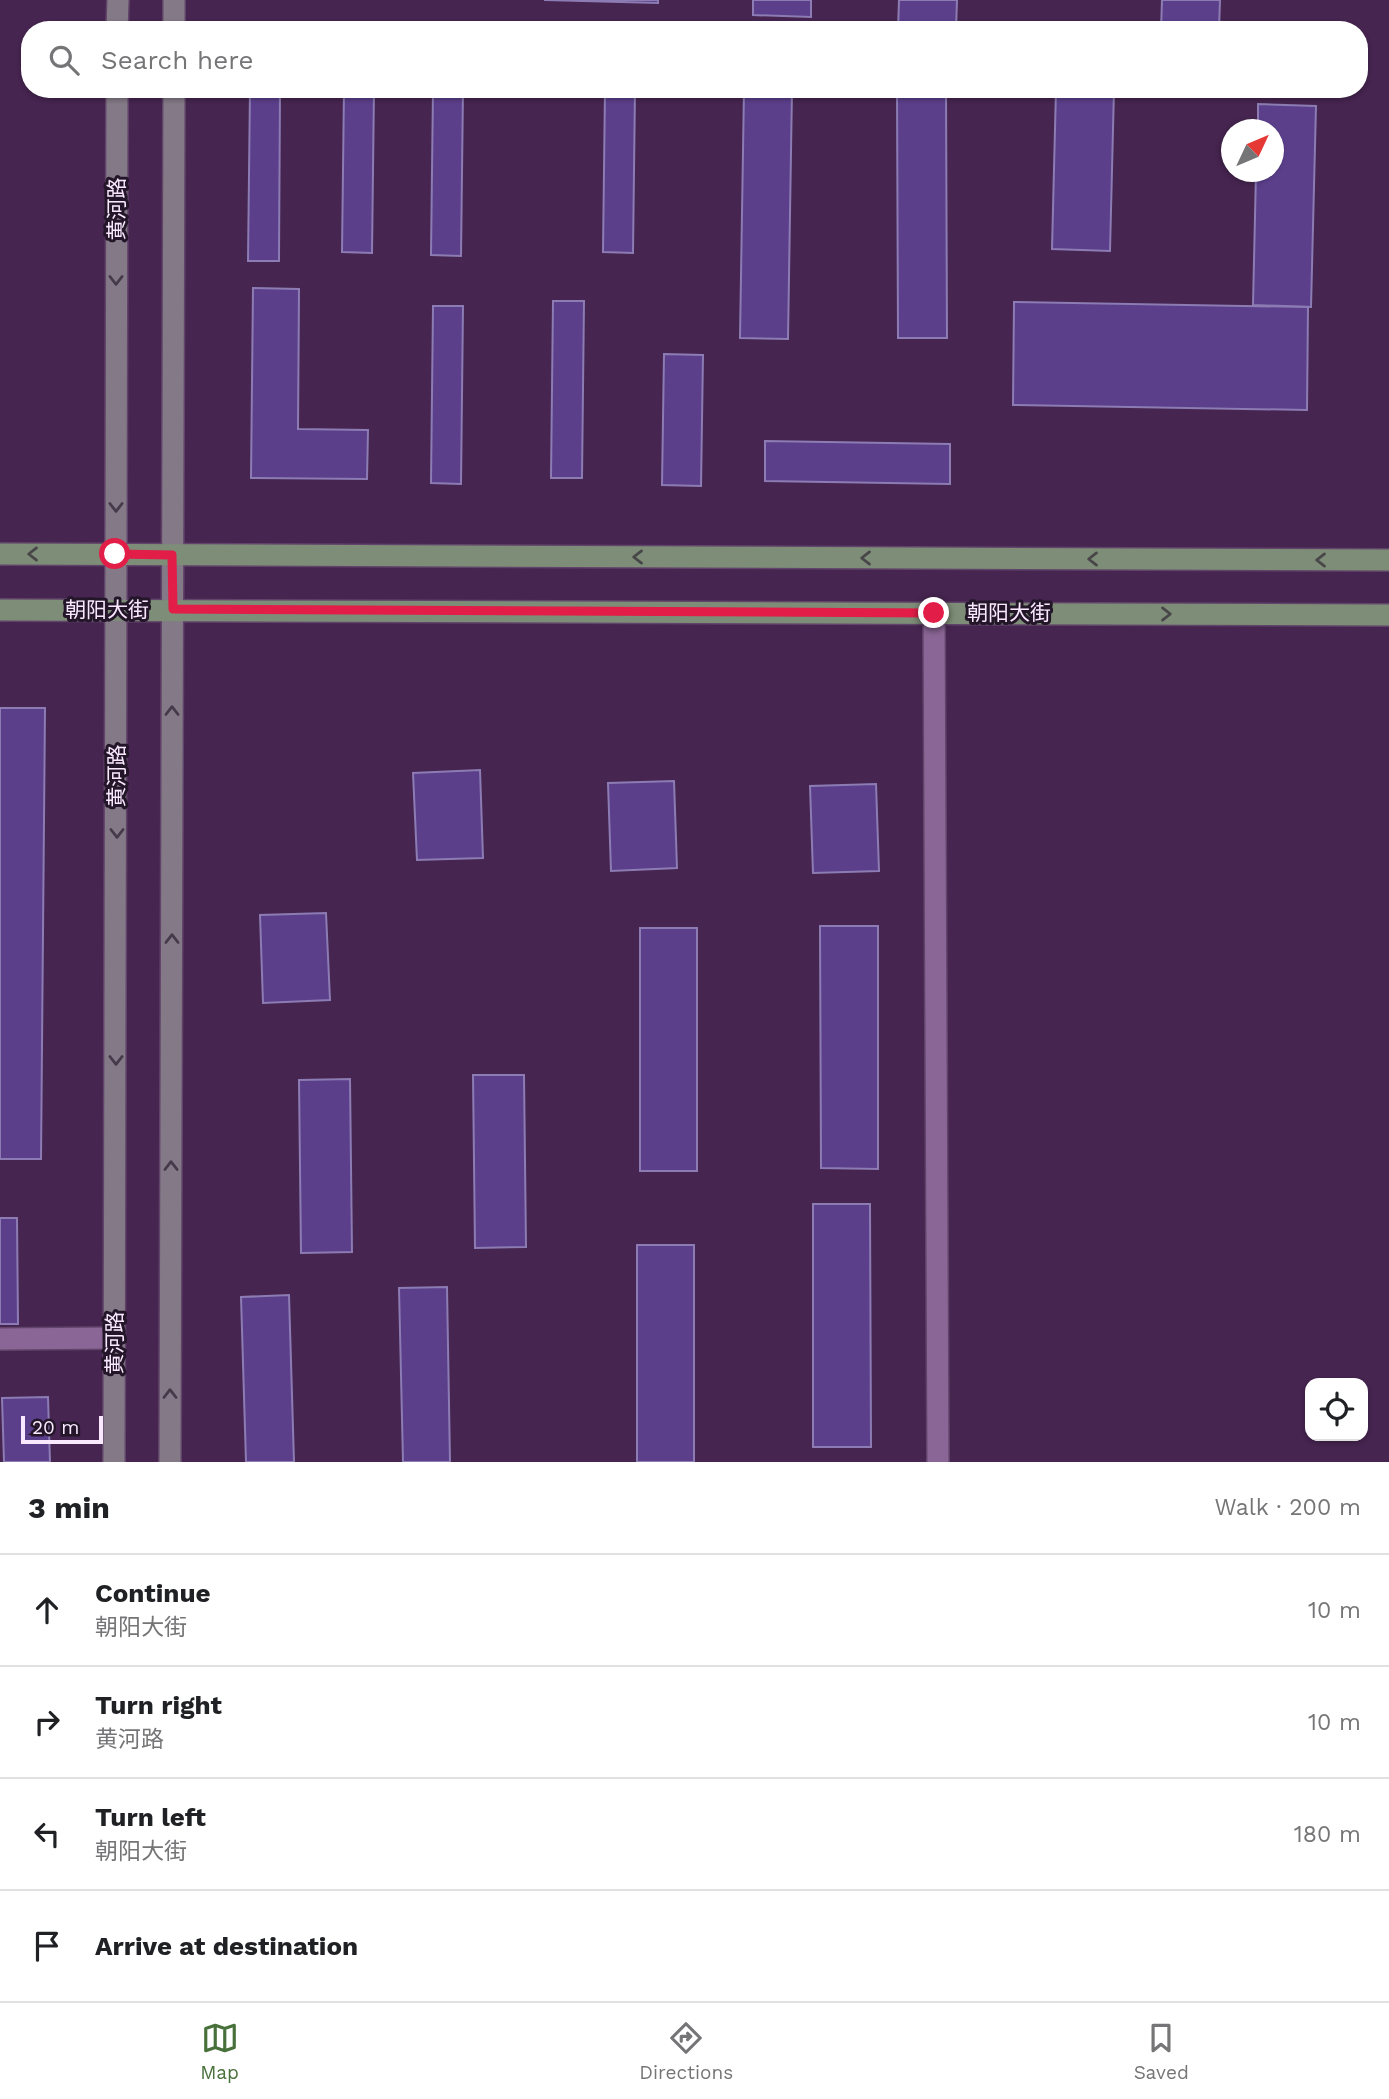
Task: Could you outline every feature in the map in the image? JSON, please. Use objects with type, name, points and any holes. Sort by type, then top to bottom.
[{"type":"main road","points":[[117,21],[118,0]]},
{"type":"main road","points":[[174,0],[174,21]]},
{"type":"main road","name":"黄河路","points":[[114,1462],[117,98]]},
{"type":"main road","points":[[170,1462],[174,98]]},
{"type":"main road","points":[[0,554],[1389,560]]},
{"type":"main road","name":"朝阳大街","points":[[0,610],[1389,615]]},
{"type":"street","points":[[934,613],[937,1462]]},
{"type":"street","points":[[0,1339],[115,1338]]},
{"type":"building","points":[[544,0],[658,0],[658,3]]},
{"type":"building","points":[[753,0],[811,0],[811,17],[753,15]]},
{"type":"building","points":[[899,0],[957,0],[956,21],[898,21]]},
{"type":"building","points":[[1162,0],[1220,0],[1219,21],[1161,21]]},
{"type":"building","points":[[250,98],[280,98],[279,261],[248,261]]},
{"type":"building","points":[[344,98],[374,98],[372,253],[342,252]]},
{"type":"building","points":[[433,98],[463,98],[461,256],[431,255]]},
{"type":"building","points":[[605,98],[635,98],[633,253],[603,252]]},
{"type":"building","points":[[744,98],[792,98],[788,339],[740,338]]},
{"type":"building","points":[[897,98],[946,98],[947,338],[898,338]]},
{"type":"building","points":[[1056,98],[1114,98],[1110,251],[1052,249]]},
{"type":"building","points":[[1258,104],[1316,106],[1311,307],[1253,305],[1256,182],[1284,182],[1284,119],[1258,119]]},
{"type":"building","points":[[253,288],[299,289],[298,429],[368,430],[367,479],[251,478]]},
{"type":"building","points":[[553,301],[584,301],[582,478],[551,478]]},
{"type":"building","points":[[1014,302],[1308,307],[1307,410],[1013,405]]},
{"type":"building","points":[[433,306],[463,306],[461,484],[431,483]]},
{"type":"building","points":[[664,354],[703,355],[701,486],[662,485]]},
{"type":"building","points":[[765,441],[950,444],[950,484],[765,481]]},
{"type":"building","points":[[0,708],[45,708],[41,1159],[0,1159]]},
{"type":"building","points":[[480,770],[483,858],[417,860],[413,773]]},
{"type":"building","points":[[674,781],[677,868],[611,871],[608,783]]},
{"type":"building","points":[[876,784],[879,871],[813,873],[810,786]]},
{"type":"building","points":[[326,913],[330,1000],[263,1003],[260,915]]},
{"type":"building","points":[[820,926],[878,926],[878,1169],[821,1168]]},
{"type":"building","points":[[640,928],[697,928],[697,1171],[640,1171]]},
{"type":"building","points":[[473,1075],[524,1075],[526,1247],[475,1248]]},
{"type":"building","points":[[350,1079],[352,1252],[301,1253],[299,1080]]},
{"type":"building","points":[[813,1204],[870,1204],[871,1447],[813,1447]]},
{"type":"building","points":[[0,1218],[17,1218],[18,1324],[0,1324]]},
{"type":"building","points":[[637,1245],[694,1245],[694,1462],[637,1462]]},
{"type":"building","points":[[447,1287],[450,1462],[403,1462],[399,1288]]},
{"type":"building","points":[[289,1295],[294,1462],[246,1462],[241,1297]]},
{"type":"building","points":[[48,1397],[50,1462],[4,1462],[2,1398]]},
{"type":"route","points":[[115,554],[172,555],[173,609],[934,613]]}]
